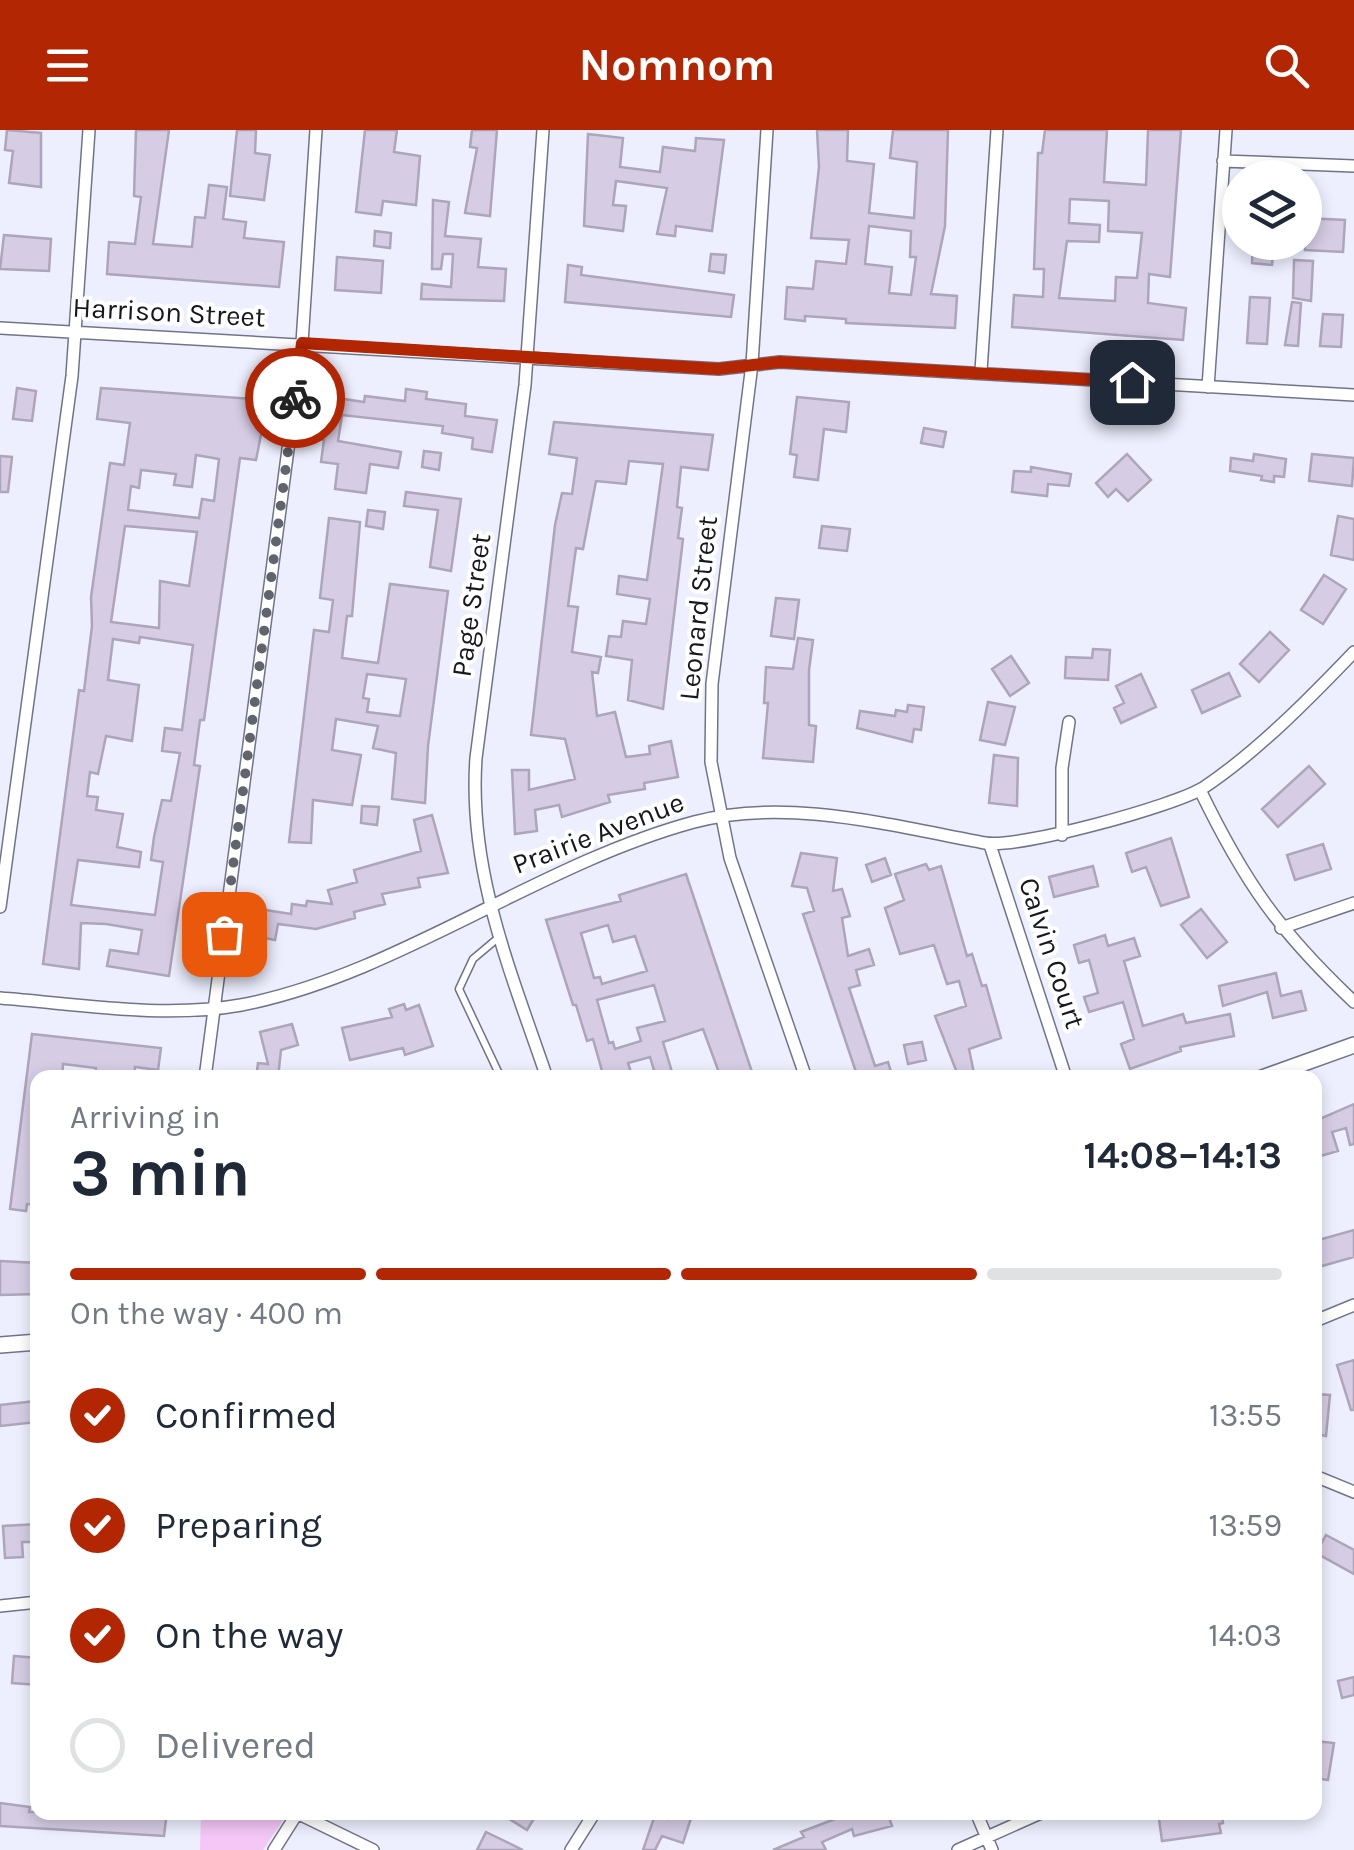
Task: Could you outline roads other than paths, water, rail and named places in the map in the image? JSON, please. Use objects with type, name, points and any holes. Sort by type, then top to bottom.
[{"type":"street","points":[[0,907],[75,332],[88,130]]},
{"type":"street","points":[[206,1070],[302,343],[316,130]]},
{"type":"street","name":"Page Street","points":[[544,130],[527,358],[474,777],[476,838],[487,904],[544,1070]]},
{"type":"street","name":"Leonard Street","points":[[767,130],[752,364],[712,684],[711,748],[719,816],[803,1070]]},
{"type":"street","points":[[981,372],[996,130]]},
{"type":"street","points":[[1224,160],[1226,130]]},
{"type":"street","points":[[1322,165],[1354,166]]},
{"type":"street","points":[[1208,387],[1222,190]]},
{"type":"street","name":"Harrison Street","points":[[0,328],[718,369],[752,364],[981,372],[1354,395]]},
{"type":"street","name":"Prairie Avenue","points":[[0,998],[175,1010],[259,1000],[340,976],[602,853],[719,816],[841,818],[990,845],[1062,835],[1200,790],[1354,652]]},
{"type":"street","points":[[1062,835],[1062,768],[1068,722]]},
{"type":"street","points":[[1200,790],[1236,865],[1281,928],[1354,1002]]},
{"type":"street","name":"Calvin Court","points":[[990,845],[1063,1070]]},
{"type":"street","points":[[1281,928],[1354,903]]},
{"type":"street","points":[[1284,1070],[1354,1045]]},
{"type":"street","points":[[1322,1318],[1354,1305]]},
{"type":"street","points":[[0,1345],[30,1343]]},
{"type":"street","points":[[1322,1479],[1354,1492]]},
{"type":"street","points":[[0,1606],[30,1603]]},
{"type":"street","points":[[274,1850],[293,1820]]},
{"type":"street","points":[[311,1820],[373,1850]]},
{"type":"street","points":[[571,1850],[590,1820]]},
{"type":"street","points":[[979,1820],[989,1844]]},
{"type":"street","points":[[958,1850],[989,1844],[1029,1820]]},
{"type":"lane","points":[[496,1070],[460,989],[473,958],[499,938]]}]
